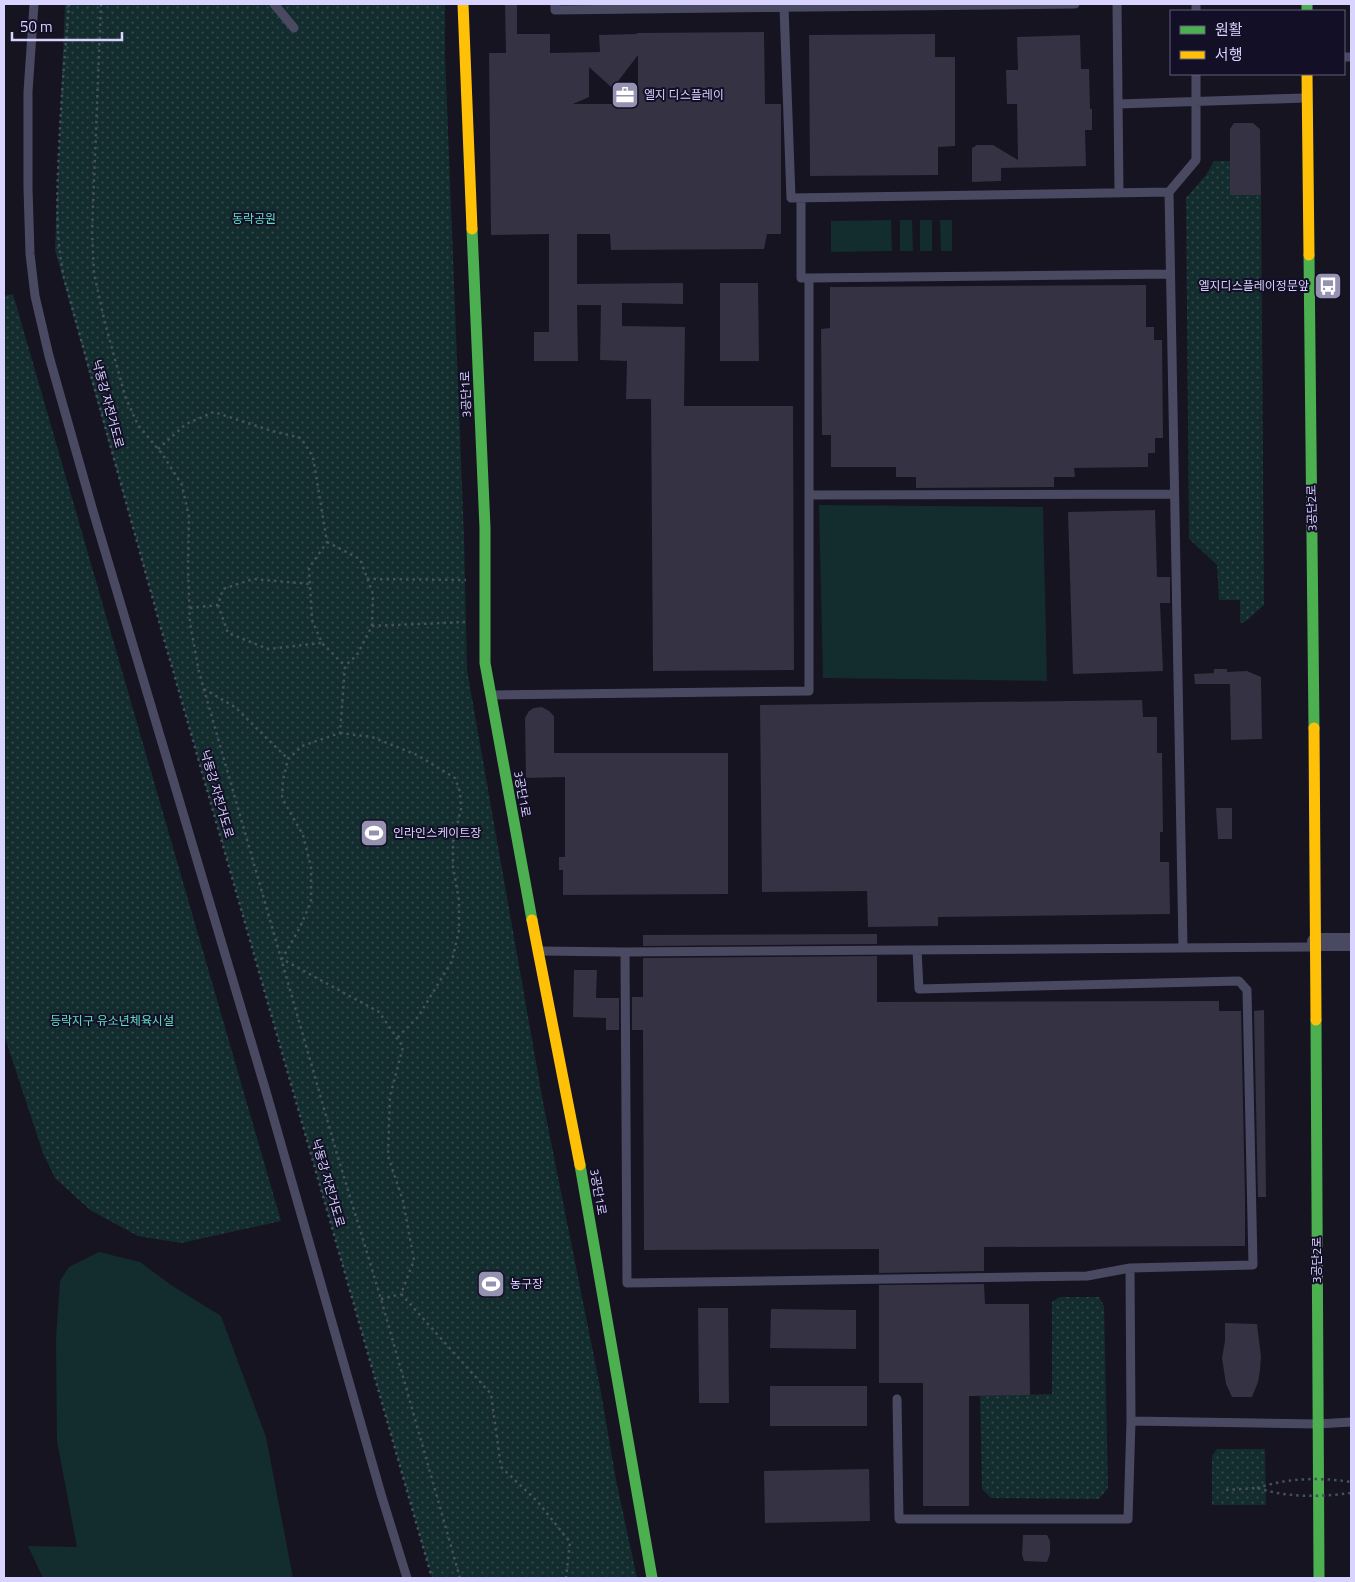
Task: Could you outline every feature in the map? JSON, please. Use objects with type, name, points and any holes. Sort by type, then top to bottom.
[{"type":"street","name":"3공단1로","points":[[463,4],[485,518],[485,663],[583,1182],[652,1578]]},
{"type":"street","name":"3공단2로","points":[[1307,75],[1316,944],[1319,1578]]},
{"type":"street","points":[[1316,944],[1351,942]]},
{"type":"lane","points":[[34,4],[28,92],[30,254],[35,296],[49,356],[407,1578]]},
{"type":"lane","points":[[274,4],[294,28]]},
{"type":"lane","points":[[554,4],[554,10],[1074,4]]},
{"type":"lane","points":[[1117,4],[1119,193]]},
{"type":"lane","points":[[784,7],[791,198],[1169,192]]},
{"type":"lane","points":[[1183,948],[1169,192],[1196,160],[1196,75]]},
{"type":"lane","points":[[1118,104],[1308,98]]},
{"type":"lane","points":[[801,198],[801,278],[1170,274]]},
{"type":"lane","points":[[491,695],[809,691],[809,278]]},
{"type":"lane","points":[[810,495],[1174,494]]},
{"type":"lane","points":[[538,951],[1183,948],[1316,944]]},
{"type":"lane","points":[[625,952],[627,1283],[1087,1276],[1130,1268],[1253,1265],[1247,990],[1239,981],[919,989],[917,950]]},
{"type":"lane","points":[[897,1399],[899,1520],[1128,1519],[1131,1421],[1130,1268]]},
{"type":"lane","points":[[1131,1421],[1318,1424],[1351,1422]]},
{"type":"path","name":"낙동강 자전거도로","points":[[69,4],[56,207],[59,254],[64,278],[164,639],[432,1578]]},
{"type":"path","points":[[101,4],[92,232],[94,274],[104,320],[125,396],[138,425],[158,449],[182,486],[189,517],[190,624],[199,672],[460,1578]]},
{"type":"path","points":[[158,449],[186,424],[214,412],[272,432],[301,438],[312,457],[326,542],[309,568],[312,620],[322,643],[345,666]]},
{"type":"path","points":[[326,542],[360,559],[373,594],[372,626],[357,655],[345,666],[340,733]]},
{"type":"path","points":[[310,584],[253,579],[223,589],[218,606],[228,634],[268,649],[322,643]]},
{"type":"path","points":[[367,579],[485,580]]},
{"type":"path","points":[[190,608],[218,606]]},
{"type":"path","points":[[372,626],[485,622]]},
{"type":"path","points":[[204,689],[236,707],[288,759]]},
{"type":"path","points":[[282,959],[299,930],[311,902],[311,867],[303,835],[282,798],[283,780],[288,759],[302,746],[340,733],[372,737],[417,755],[455,778],[460,792],[461,809],[453,842],[453,867],[459,900],[459,930],[452,961],[418,1017],[397,1038]]},
{"type":"path","points":[[282,959],[379,1012],[403,1047],[390,1096],[388,1156],[403,1201],[414,1260],[401,1294]]},
{"type":"path","points":[[381,1299],[401,1294]]},
{"type":"path","points":[[401,1294],[491,1394],[501,1467],[536,1501],[570,1542],[566,1578]]},
{"type":"path","points":[[1226,1490],[1257,1488],[1286,1480],[1312,1478],[1351,1482]]},
{"type":"path","points":[[1257,1488],[1268,1492],[1302,1495],[1351,1493]]},
{"type":"green space","name":"동락공원","points":[[65,4],[445,4],[445,54],[464,537],[467,670],[543,1102],[600,1387],[616,1480],[637,1578],[432,1578],[55,250]]},
{"type":"green space","points":[[1214,161],[1230,161],[1230,195],[1261,195],[1264,605],[1245,622],[1240,623],[1240,600],[1219,600],[1217,565],[1189,539],[1186,198],[1206,175]]},
{"type":"green space","points":[[891,220],[892,251],[831,252],[831,221]]},
{"type":"green space","points":[[900,220],[912,220],[913,251],[900,251]]},
{"type":"green space","points":[[920,220],[932,220],[932,251],[920,251]]},
{"type":"green space","points":[[940,220],[952,220],[952,251],[941,251]]},
{"type":"green space","name":"등락지구 유소년체육시설","points":[[13,294],[281,1221],[181,1243],[138,1236],[90,1210],[55,1178],[43,1153],[4,1035],[4,296]]},
{"type":"green space","points":[[819,505],[1043,507],[1047,681],[823,678]]},
{"type":"green space","points":[[99,1252],[140,1262],[171,1285],[221,1316],[266,1437],[293,1578],[43,1578],[28,1546],[77,1547],[57,1441],[56,1339],[60,1281],[69,1267]]},
{"type":"green space","points":[[1060,1297],[1099,1297],[1104,1306],[1108,1488],[1099,1499],[991,1498],[982,1489],[980,1396],[1052,1394],[1052,1302]]},
{"type":"green space","points":[[1217,1449],[1265,1449],[1266,1505],[1212,1505],[1212,1456]]},
{"type":"building","points":[[505,4],[517,4],[517,34],[550,34],[550,53],[600,52],[599,35],[764,32],[765,104],[781,104],[781,234],[767,234],[764,249],[611,250],[610,234],[577,234],[577,284],[683,283],[683,304],[622,303],[622,326],[685,327],[684,406],[793,406],[794,670],[653,671],[651,399],[626,399],[627,361],[600,360],[601,305],[577,305],[578,361],[534,361],[534,332],[549,332],[549,234],[491,235],[489,53],[506,53]],"holes":[[[638,55],[638,104],[573,104],[589,97],[589,67],[611,87],[616,84]]]},
{"type":"building","points":[[935,34],[935,57],[955,57],[955,146],[938,147],[938,175],[810,176],[809,35]]},
{"type":"building","points":[[1080,35],[1081,69],[1089,69],[1090,109],[1092,109],[1092,130],[1085,130],[1086,166],[1001,168],[1001,181],[972,182],[972,148],[977,145],[993,145],[1018,160],[1017,104],[1007,104],[1006,70],[1018,70],[1017,37]]},
{"type":"building","points":[[1234,123],[1253,123],[1260,129],[1261,195],[1230,195],[1230,129]]},
{"type":"building","points":[[720,283],[758,283],[759,361],[720,361]]},
{"type":"building","points":[[1146,285],[1146,327],[1154,327],[1154,340],[1162,340],[1163,438],[1155,438],[1155,453],[1148,453],[1148,467],[1074,468],[1075,477],[1054,477],[1054,487],[916,488],[916,477],[896,477],[896,467],[831,467],[831,435],[822,435],[821,329],[830,328],[830,287]]},
{"type":"building","points":[[1155,510],[1157,577],[1170,577],[1170,603],[1160,603],[1163,671],[1073,674],[1068,512]]},
{"type":"building","points":[[1214,669],[1227,669],[1227,672],[1247,671],[1261,677],[1262,739],[1231,740],[1230,684],[1195,684],[1194,674],[1214,673]]},
{"type":"building","points":[[1142,700],[1143,717],[1157,717],[1157,753],[1162,753],[1163,832],[1160,832],[1160,862],[1169,862],[1170,914],[938,917],[938,926],[868,927],[867,891],[762,892],[760,705]]},
{"type":"building","points":[[542,707],[554,716],[554,753],[728,753],[728,894],[563,895],[563,870],[559,870],[559,857],[565,857],[565,777],[526,778],[525,718],[529,711]]},
{"type":"building","points":[[1216,808],[1232,808],[1232,839],[1218,839]]},
{"type":"building","points":[[877,934],[877,944],[643,946],[643,935]]},
{"type":"building","points":[[877,956],[877,1002],[1219,1001],[1219,1011],[1241,1011],[1245,1246],[984,1247],[984,1271],[879,1273],[879,1249],[644,1250],[643,1030],[632,1030],[632,997],[643,997],[643,958]]},
{"type":"building","points":[[574,970],[597,970],[596,998],[619,998],[619,1030],[606,1030],[606,1018],[573,1017]]},
{"type":"building","points":[[1264,1010],[1266,1197],[1258,1197],[1254,1011]]},
{"type":"building","points":[[984,1284],[985,1304],[1029,1304],[1030,1395],[969,1396],[969,1506],[923,1506],[923,1383],[879,1383],[879,1285]]},
{"type":"building","points":[[698,1308],[728,1308],[729,1403],[699,1403]]},
{"type":"building","points":[[771,1309],[856,1310],[856,1349],[770,1348]]},
{"type":"building","points":[[1225,1323],[1257,1324],[1261,1357],[1258,1382],[1252,1397],[1232,1397],[1226,1384],[1222,1358],[1225,1341]]},
{"type":"building","points":[[770,1386],[867,1386],[867,1426],[770,1426]]},
{"type":"building","points":[[869,1469],[870,1521],[765,1523],[764,1471]]},
{"type":"building","points":[[1023,1535],[1047,1535],[1050,1541],[1050,1554],[1047,1562],[1024,1561],[1022,1554]]},
{"type":"traffic: fast","points":[[1307,4],[1307,10]]},
{"type":"traffic: fast","points":[[472,229],[485,528],[485,663],[532,920]]},
{"type":"traffic: fast","points":[[1309,255],[1314,728]]},
{"type":"traffic: fast","points":[[1316,1020],[1319,1578]]},
{"type":"traffic: fast","points":[[580,1165],[652,1578]]},
{"type":"traffic: slow","points":[[463,4],[472,229]]},
{"type":"traffic: slow","points":[[1307,75],[1309,255]]},
{"type":"traffic: slow","points":[[1314,728],[1316,1020]]},
{"type":"traffic: slow","points":[[532,920],[580,1165]]},
{"type":"place","name":"엘지 디스플레이","points":[[625,95]]},
{"type":"place","name":"엘지디스플레이정문앞","points":[[1328,286]]},
{"type":"place","name":"인라인스케이트장","points":[[374,833]]},
{"type":"place","name":"농구장","points":[[491,1284]]}]
